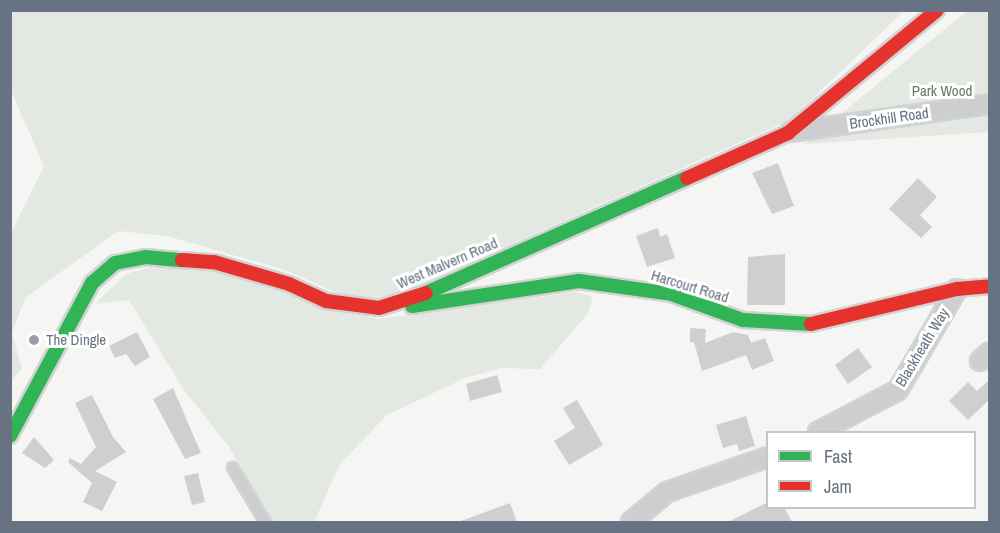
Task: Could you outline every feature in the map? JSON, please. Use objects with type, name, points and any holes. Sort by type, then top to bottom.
[{"type":"main road","name":"West Malvern Road","points":[[10,436],[92,283],[115,263],[134,257],[214,262],[289,284],[326,301],[379,308],[433,291],[788,133],[936,10]]},
{"type":"main road","name":"Harcourt Road","points":[[379,308],[445,304],[579,281],[671,294],[742,320],[819,324],[957,289],[990,286]]},
{"type":"street","name":"Brockhill Road","points":[[788,133],[990,104]]},
{"type":"street","name":"Blackheath Way","points":[[820,431],[898,390],[957,289]]},
{"type":"street","points":[[631,522],[667,492],[766,458]]},
{"type":"lane","points":[[231,467],[265,522]]},
{"type":"green space","points":[[11,11],[904,11],[790,120],[399,294],[356,301],[285,270],[167,236],[118,231],[25,298],[12,334],[22,368],[11,382],[10,235],[44,166],[11,91]]},
{"type":"green space","name":"Park Wood","points":[[967,11],[989,11],[989,132],[804,144]]},
{"type":"green space","points":[[151,267],[216,270],[377,319],[575,292],[593,297],[588,313],[540,369],[501,368],[465,378],[387,415],[340,464],[314,522],[268,522],[230,448],[184,390],[129,300],[95,304],[126,274]]},
{"type":"building","points":[[778,163],[794,206],[772,214],[752,173]]},
{"type":"building","points":[[918,178],[937,197],[920,215],[932,227],[921,238],[889,209]]},
{"type":"building","points":[[658,228],[660,237],[667,234],[675,258],[647,267],[636,236]]},
{"type":"building","points":[[785,254],[785,305],[747,305],[748,257]]},
{"type":"building","points":[[690,328],[706,329],[705,343],[733,332],[748,335],[751,343],[765,338],[774,361],[752,370],[746,355],[702,371],[694,342],[690,342]]},
{"type":"building","points":[[137,332],[150,357],[135,366],[126,354],[115,358],[109,346]]},
{"type":"building","points":[[858,348],[872,367],[848,384],[835,365]]},
{"type":"building","points":[[497,375],[502,392],[470,401],[466,384]]},
{"type":"building","points":[[990,379],[990,399],[968,420],[949,401],[968,382],[977,391]]},
{"type":"building","points":[[173,388],[201,453],[185,459],[153,399]]},
{"type":"building","points":[[92,395],[113,437],[126,452],[95,471],[117,482],[102,511],[83,502],[92,483],[68,462],[70,458],[81,464],[96,447],[75,403]]},
{"type":"building","points":[[577,400],[603,445],[569,465],[554,441],[575,428],[563,408]]},
{"type":"building","points":[[746,416],[755,446],[739,451],[737,444],[723,448],[716,425]]},
{"type":"building","points":[[34,437],[54,460],[45,468],[22,453]]},
{"type":"building","points":[[198,473],[205,502],[192,505],[184,476]]},
{"type":"building","points":[[510,503],[517,522],[461,522],[461,521]]},
{"type":"building","points":[[766,503],[766,509],[785,509],[792,522],[728,522]]},
{"type":"traffic: fast","points":[[426,293],[687,178]]},
{"type":"traffic: fast","points":[[10,436],[92,283],[115,263],[145,257],[182,260]]},
{"type":"traffic: fast","points":[[412,306],[579,281],[671,294],[743,320],[811,324]]},
{"type":"traffic: jam","points":[[687,178],[788,133],[937,10]]},
{"type":"traffic: jam","points":[[182,260],[214,262],[289,284],[326,301],[379,308],[426,293]]},
{"type":"traffic: jam","points":[[811,324],[957,289],[990,286]]},
{"type":"place","name":"The Dingle","points":[[34,340]]}]
